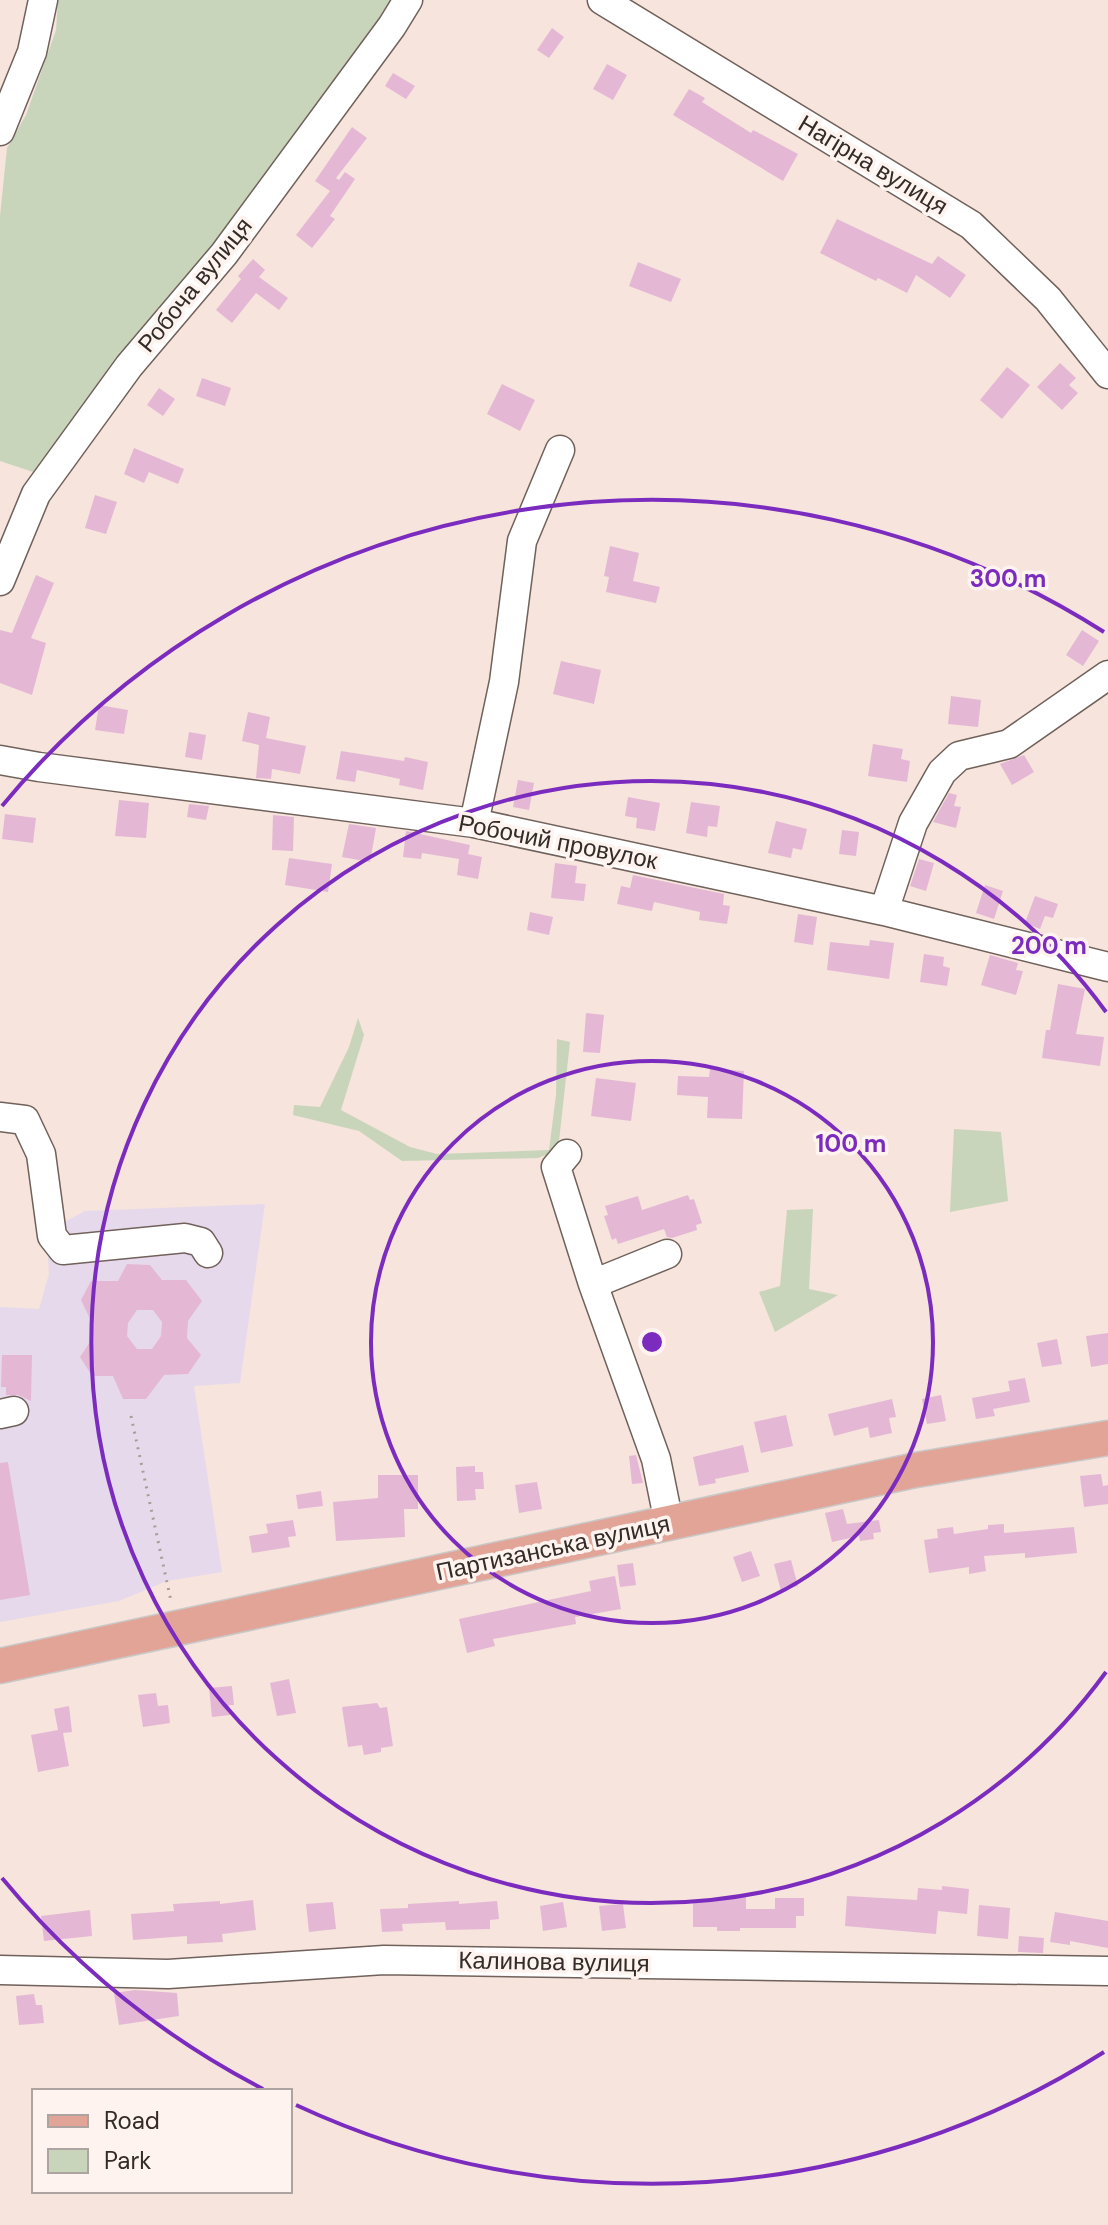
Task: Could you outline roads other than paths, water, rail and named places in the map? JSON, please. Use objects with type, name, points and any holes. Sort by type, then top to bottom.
[{"type":"main road","name":"Партизанська вулиця","points":[[0,1666],[916,1470],[1108,1438]]},
{"type":"street","points":[[0,131],[32,52],[43,0]]},
{"type":"street","name":"Робоча вулиця","points":[[0,581],[36,494],[129,366],[224,254],[408,0]]},
{"type":"street","name":"Нагірна вулиця","points":[[602,0],[971,225],[1048,299],[1108,374]]},
{"type":"street","points":[[474,823],[504,682],[522,541],[560,450]]},
{"type":"street","points":[[884,911],[913,823],[942,772],[959,756],[1009,744],[1108,675]]},
{"type":"street","name":"Робочий провулок","points":[[0,760],[474,823],[884,911],[1108,967]]},
{"type":"street","points":[[0,1117],[25,1120],[41,1154],[52,1236],[63,1250],[185,1238],[201,1242],[208,1253]]},
{"type":"street","points":[[567,1154],[556,1167],[593,1284],[656,1459],[669,1523]]},
{"type":"street","points":[[593,1284],[667,1254]]},
{"type":"street","name":"Калинова вулиця","points":[[0,1970],[168,1974],[384,1960],[1108,1971]]}]
